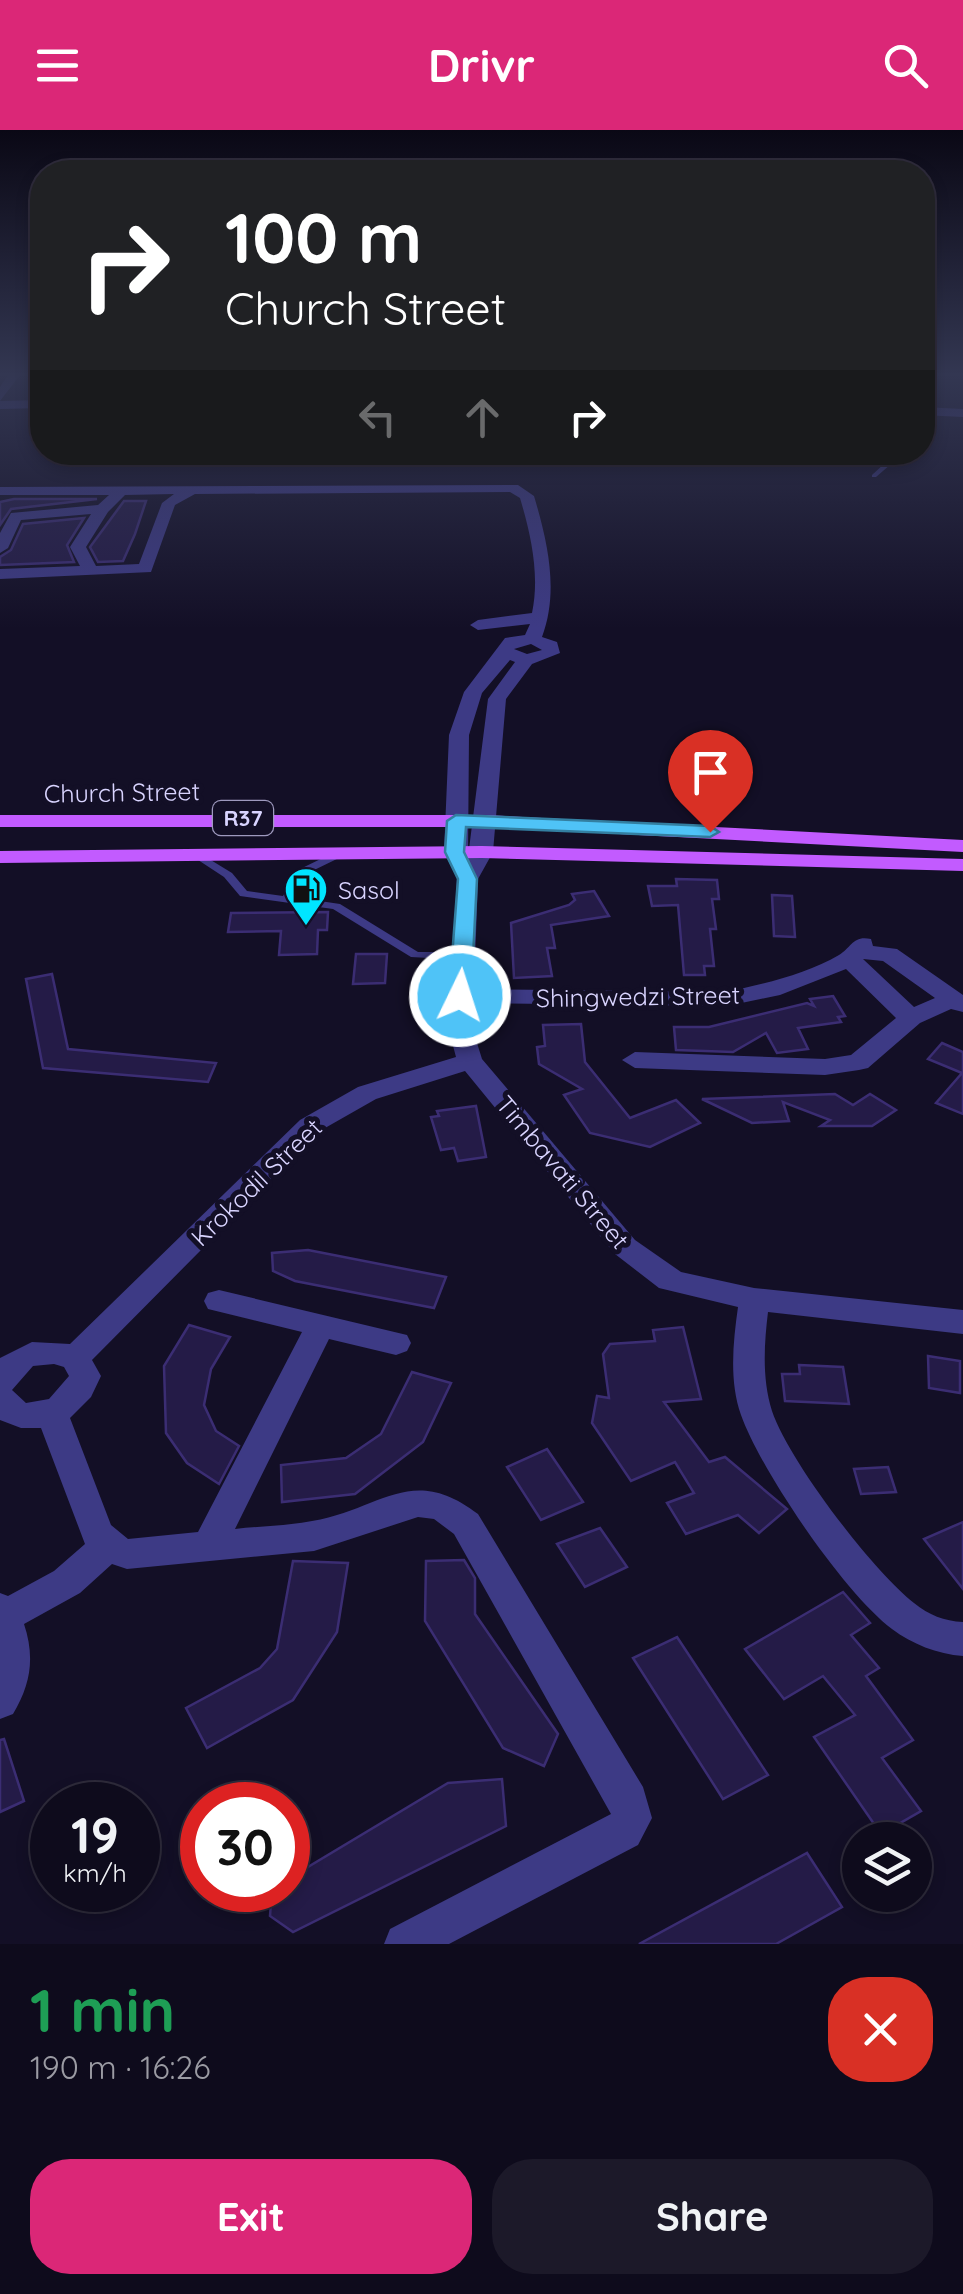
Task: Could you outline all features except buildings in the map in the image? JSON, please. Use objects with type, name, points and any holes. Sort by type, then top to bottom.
[{"type":"main road","name":"Church Street","points":[[0,821],[486,821],[963,846]]},
{"type":"main road","name":"R37","points":[[0,857],[482,852],[963,865]]},
{"type":"street","points":[[0,491],[497,486],[518,490],[527,496],[532,513],[542,617],[532,639]]},
{"type":"street","points":[[0,574],[145,569],[169,502],[194,489]]},
{"type":"street","points":[[91,572],[78,547],[102,508],[122,490]]},
{"type":"street","points":[[0,548],[16,516],[102,508]]},
{"type":"street","points":[[502,658],[493,638],[478,625],[542,617]]},
{"type":"street","points":[[468,879],[455,852],[457,761],[466,704],[510,642],[532,639],[546,643],[552,653],[526,660],[502,658]]},
{"type":"street","points":[[457,761],[472,748],[478,730],[494,722],[497,699],[526,660]]},
{"type":"street","name":"Timbavati Street","points":[[494,722],[482,852],[468,879],[462,956],[462,1046],[470,1061],[624,1246],[646,1264],[692,1288],[963,1322]]},
{"type":"street","points":[[857,952],[889,954],[956,1002]]},
{"type":"street","points":[[857,952],[912,1018]]},
{"type":"street","name":"Shingwedzi Street","points":[[460,996],[726,999],[770,990],[857,952]]},
{"type":"street","points":[[635,1060],[825,1067],[859,1062],[912,1018],[956,1002]]},
{"type":"street","name":"Krokodil Street","points":[[75,1358],[309,1126],[368,1093],[470,1061]]},
{"type":"street","points":[[754,1298],[750,1382],[756,1413],[773,1446],[859,1570],[896,1612],[924,1631],[963,1639]]},
{"type":"street","points":[[219,1302],[396,1344]]},
{"type":"street","points":[[208,1548],[321,1325]]},
{"type":"street","points":[[0,1382],[12,1364],[52,1350],[75,1358],[84,1376],[82,1387],[66,1407],[52,1413],[24,1416],[12,1412],[0,1399]]},
{"type":"street","points":[[52,1413],[82,1501],[108,1546],[127,1554],[341,1531],[418,1504],[454,1511],[629,1801],[632,1818],[624,1831],[405,1944]]},
{"type":"street","points":[[0,1701],[12,1673],[12,1648],[2,1613],[66,1582],[108,1546]]},
{"type":"lane","points":[[874,476],[887,465]]},
{"type":"lane","points":[[194,853],[228,875],[244,894],[336,906],[415,955],[462,956]]},
{"type":"lane","points":[[287,898],[302,872],[342,853]]},
{"type":"place","name":"Sasol","points":[[306,927]]},
{"type":"route","points":[[460,996],[468,879],[455,852],[456,821],[710,832]]}]
